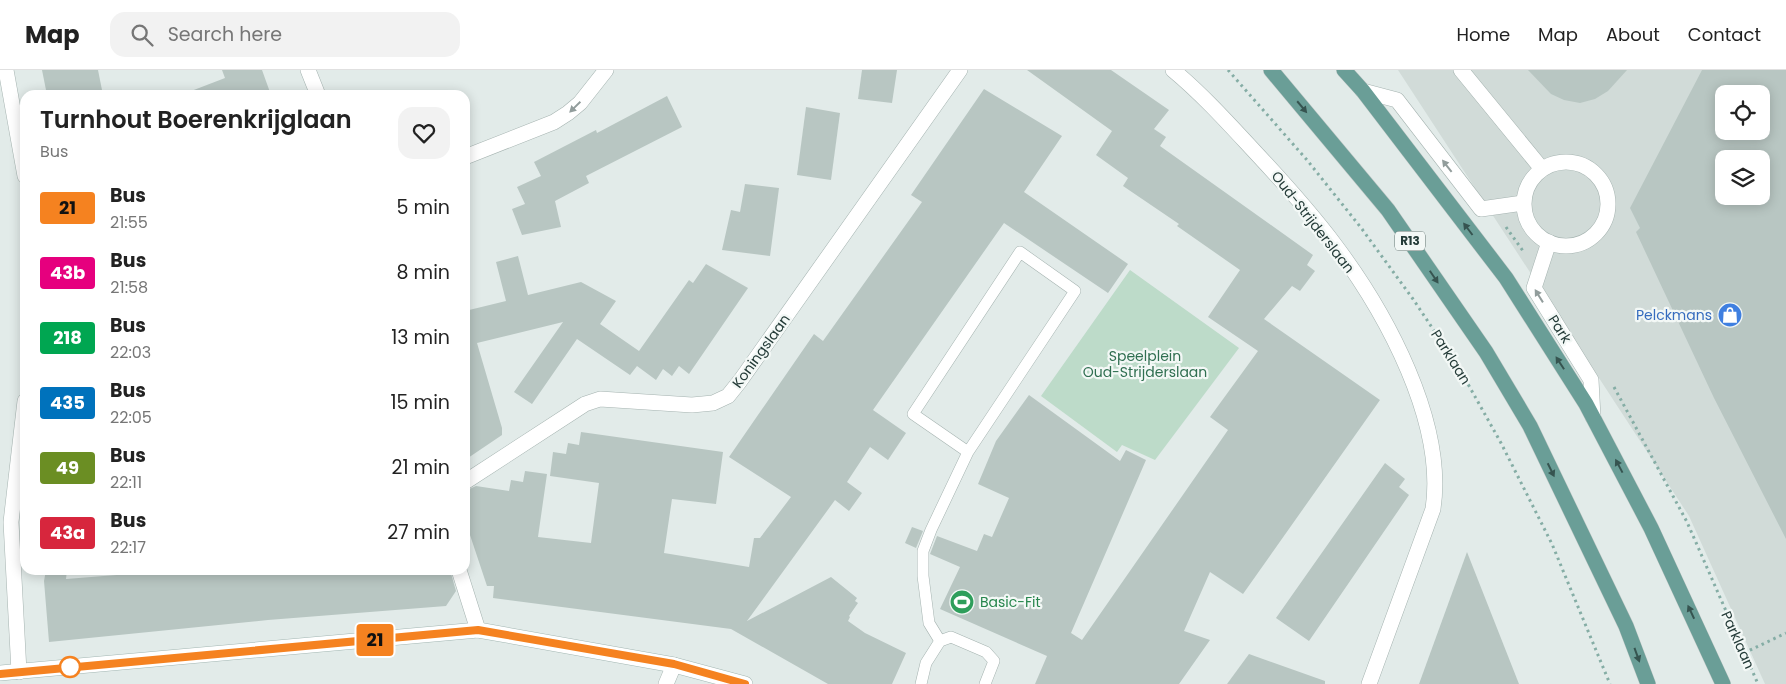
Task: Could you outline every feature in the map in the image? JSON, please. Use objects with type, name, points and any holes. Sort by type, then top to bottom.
[{"type":"main road","name":"R13","points":[[1271,70],[1388,210],[1486,352],[1530,426],[1626,626],[1648,684]]},
{"type":"main road","points":[[1344,70],[1363,91],[1506,278],[1593,417],[1651,528],[1723,684]]},
{"type":"street","points":[[6,70],[20,148]]},
{"type":"street","points":[[308,70],[316,90]]},
{"type":"street","points":[[470,155],[554,122],[568,114],[580,103],[606,70]]},
{"type":"street","name":"Koningslaan","points":[[470,479],[585,404],[600,399],[692,405],[713,403],[728,396],[960,70]]},
{"type":"street","name":"Oud-Strijderslaan","points":[[1173,70],[1222,115],[1278,177],[1335,245],[1386,324],[1412,380],[1424,416],[1430,439],[1436,488],[1433,509],[1369,684]]},
{"type":"street","points":[[1461,70],[1542,169]]},
{"type":"street","points":[[1363,91],[1397,100],[1481,209],[1523,203]]},
{"type":"street","points":[[1572,161],[1586,166],[1597,175],[1605,186],[1608,200],[1607,213],[1600,229],[1582,244],[1555,245],[1542,239],[1532,230],[1526,217],[1523,203],[1526,189],[1533,176],[1542,169],[1557,162],[1572,161]]},
{"type":"street","name":"Park","points":[[1549,242],[1534,288],[1591,380],[1593,417]]},
{"type":"street","points":[[19,672],[11,522],[20,444]]},
{"type":"street","points":[[461,575],[478,630]]},
{"type":"street","points":[[0,674],[478,630],[674,664],[745,684]]},
{"type":"street","points":[[666,684],[674,664]]},
{"type":"lane","points":[[940,641],[929,622],[923,576],[923,551],[930,530],[968,452],[1075,291],[1020,252],[913,414],[968,452]]},
{"type":"lane","points":[[921,684],[926,663],[940,641],[951,637],[986,652],[994,661],[985,684]]},
{"type":"path","name":"Parklaan","points":[[1228,70],[1307,160],[1362,229],[1413,299],[1459,368],[1501,443],[1552,544],[1610,684]]},
{"type":"path","points":[[1492,208],[1538,274]]},
{"type":"path","name":"Parklaan","points":[[1610,381],[1642,437],[1686,522],[1758,684]]},
{"type":"path","points":[[1744,653],[1786,633]]},
{"type":"shaded area","points":[[1398,70],[1786,70],[1786,684],[1765,684],[1689,516]]},
{"type":"green space","name":"Speelplein Oud-Strijderslaan","points":[[1130,270],[1239,348],[1155,460],[1122,445],[1117,452],[1041,396]]},
{"type":"building","points":[[42,70],[98,70],[102,90],[46,90]]},
{"type":"building","points":[[222,70],[262,70],[269,90],[194,90],[225,78]]},
{"type":"building","points":[[862,70],[897,70],[892,103],[858,99]]},
{"type":"building","points":[[1027,70],[1111,70],[1169,110],[1154,129],[1166,137],[1160,146],[1313,255],[1307,265],[1315,271],[1300,291],[1292,286],[1264,319],[1380,400],[1243,594],[1210,572],[1184,631],[1210,640],[1179,684],[1035,684],[1047,656],[940,609],[960,567],[930,554],[937,536],[977,551],[984,534],[992,537],[1009,498],[978,484],[996,441],[1029,395],[1120,461],[1126,450],[1146,460],[1071,633],[1082,640],[1228,430],[1210,417],[1258,351],[1208,317],[1240,270],[1177,226],[1179,224],[1123,186],[1128,178],[1096,155],[1112,131]]},
{"type":"building","points":[[1528,70],[1627,70],[1608,91],[1595,99],[1580,103],[1564,100],[1551,94]]},
{"type":"building","name":"Pelckmans","points":[[1702,70],[1786,70],[1786,539],[1714,398],[1636,232],[1640,228],[1630,208]]},
{"type":"building","points":[[984,89],[1062,136],[1024,192],[1128,264],[1108,293],[1004,223],[873,410],[906,433],[888,460],[870,447],[847,482],[862,493],[849,511],[835,500],[747,621],[831,577],[857,598],[855,601],[858,603],[849,616],[848,621],[865,633],[906,653],[892,684],[828,684],[731,629],[493,598],[494,586],[487,586],[470,535],[470,489],[476,486],[509,491],[511,480],[523,482],[525,471],[547,474],[538,537],[591,543],[599,483],[550,476],[553,452],[566,454],[568,443],[579,445],[581,432],[723,452],[716,504],[672,499],[664,553],[749,567],[754,538],[760,538],[791,497],[729,457],[814,334],[823,341],[922,202],[911,195]]},
{"type":"building","points":[[667,96],[682,127],[586,176],[589,183],[555,201],[561,227],[522,235],[512,209],[525,204],[517,187],[541,176],[534,162],[596,130],[597,133]]},
{"type":"building","points":[[806,107],[840,113],[831,180],[797,175]]},
{"type":"building","points":[[745,184],[779,188],[770,256],[722,250],[731,210],[740,212]]},
{"type":"building","points":[[518,256],[528,295],[581,282],[616,301],[600,324],[639,351],[689,280],[693,283],[706,264],[748,288],[689,374],[679,366],[672,376],[663,369],[656,380],[637,366],[630,375],[577,339],[532,404],[514,392],[563,322],[477,343],[502,428],[502,435],[470,457],[470,310],[506,301],[496,262]]},
{"type":"building","points":[[1385,463],[1405,479],[1399,487],[1409,495],[1309,641],[1276,618]]},
{"type":"building","points":[[912,527],[923,531],[916,548],[905,543]]},
{"type":"building","points":[[1467,552],[1519,684],[1419,684]]},
{"type":"building","points":[[45,575],[66,575],[66,579],[116,575],[451,575],[456,591],[446,606],[268,620],[49,642]]},
{"type":"building","points":[[1249,654],[1325,681],[1325,684],[1227,684]]},
{"type":"bus line","name":"21","points":[[0,674],[478,630],[674,664],[745,684]]},
{"type":"place","name":"Pelckmans","points":[[1730,315]]},
{"type":"place","name":"Basic-Fit","points":[[962,602]]}]
